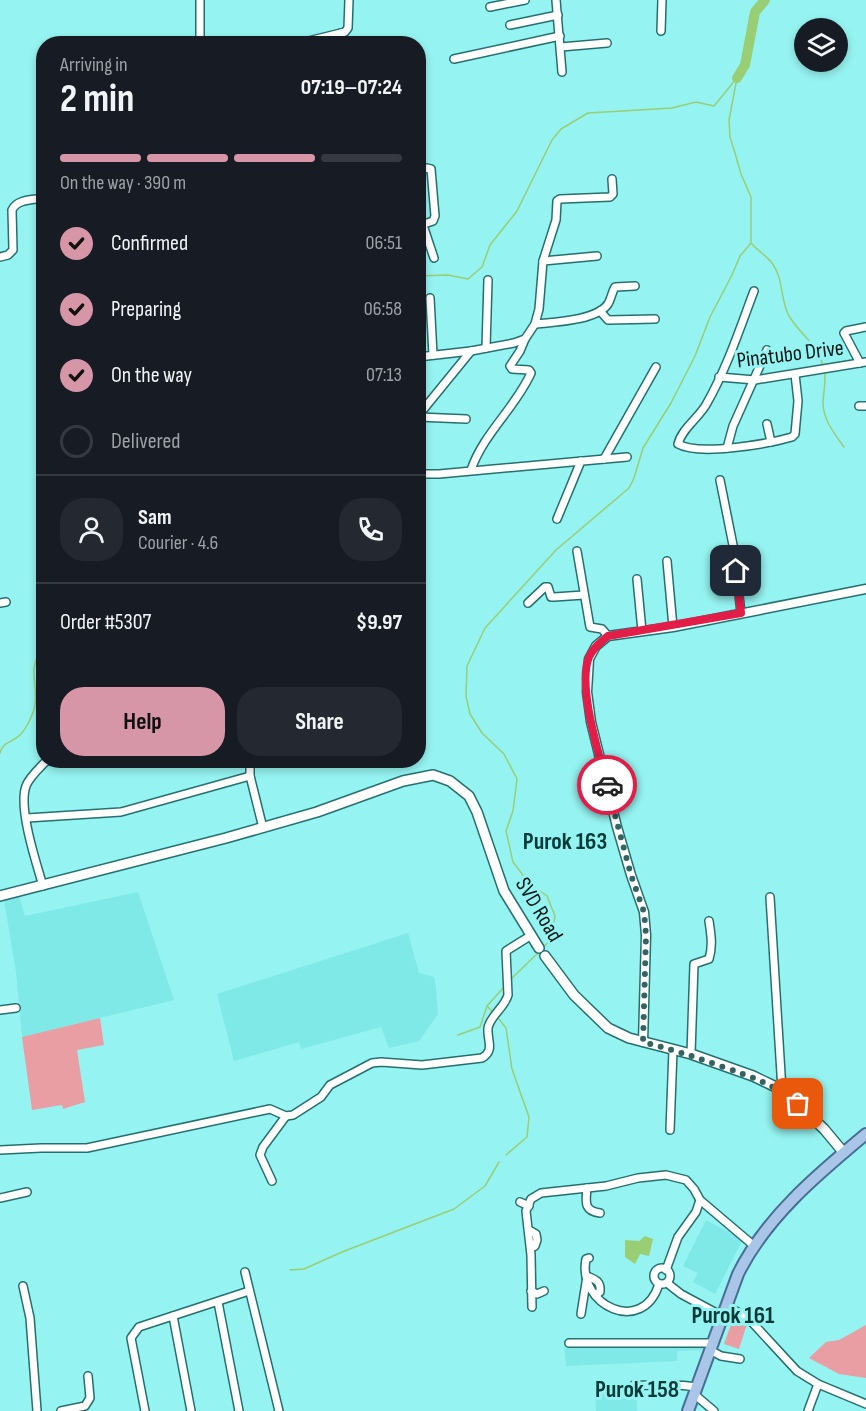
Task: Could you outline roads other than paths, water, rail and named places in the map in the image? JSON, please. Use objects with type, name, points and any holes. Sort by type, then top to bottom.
[{"type":"main road","name":"SVD Road","points":[[0,896],[263,828],[318,812],[403,781],[433,775],[450,781],[469,796],[477,812],[504,891],[530,936],[574,995],[608,1028],[622,1036],[691,1054],[753,1076],[782,1090],[824,1129],[844,1153]]},
{"type":"main road","points":[[688,1411],[738,1274],[753,1245],[779,1213],[866,1134]]},
{"type":"street","points":[[200,0],[200,36]]},
{"type":"street","points":[[329,36],[341,33],[348,28],[349,0]]},
{"type":"street","points":[[490,7],[525,0]]},
{"type":"street","points":[[556,0],[562,72]]},
{"type":"street","points":[[661,31],[662,0]]},
{"type":"street","points":[[510,25],[558,15]]},
{"type":"street","points":[[454,59],[560,36]]},
{"type":"street","points":[[561,47],[607,43]]},
{"type":"street","points":[[426,168],[431,169],[435,216],[433,222],[426,224]]},
{"type":"street","points":[[471,470],[494,429],[510,409],[531,373],[529,370],[512,369],[510,366],[535,324],[541,295],[543,261],[555,220],[557,201],[610,197],[613,194],[612,179]]},
{"type":"street","points":[[0,257],[8,255],[13,250],[12,210],[14,206],[18,202],[36,199]]},
{"type":"street","points":[[426,238],[434,258]]},
{"type":"street","points":[[543,261],[597,256]]},
{"type":"street","points":[[486,348],[488,280]]},
{"type":"street","points":[[535,324],[568,320],[600,311],[608,304],[615,287],[635,286]]},
{"type":"street","points":[[754,291],[704,410],[682,434],[678,444],[691,447],[727,448],[771,442],[795,434],[798,401],[795,374]]},
{"type":"street","points":[[430,298],[433,355]]},
{"type":"street","points":[[600,311],[608,320],[655,319]]},
{"type":"street","points":[[863,362],[844,333],[866,327]]},
{"type":"street","points":[[426,356],[514,344],[525,339]]},
{"type":"street","points":[[727,448],[733,426],[767,350]]},
{"type":"street","points":[[426,406],[471,351]]},
{"type":"street","name":"Pinatubo Drive","points":[[719,377],[755,380],[863,362]]},
{"type":"street","points":[[604,459],[656,367]]},
{"type":"street","points":[[426,416],[466,419]]},
{"type":"street","points":[[767,424],[771,442]]},
{"type":"street","points":[[426,474],[627,457]]},
{"type":"street","points":[[557,519],[581,461]]},
{"type":"street","points":[[720,480],[734,550],[741,613]]},
{"type":"street","points":[[577,551],[590,627],[602,629],[608,636]]},
{"type":"street","points":[[667,561],[673,627]]},
{"type":"street","points":[[637,579],[642,631]]},
{"type":"street","points":[[528,603],[545,587],[548,587],[551,597],[584,595]]},
{"type":"street","points":[[643,1042],[646,935],[644,912],[617,827],[593,730],[586,692],[589,659],[596,646],[608,636],[673,627],[866,589]]},
{"type":"street","points":[[40,768],[25,788],[28,832],[43,886]]},
{"type":"street","points":[[250,768],[263,828]]},
{"type":"street","points":[[27,818],[121,812],[250,776]]},
{"type":"street","points":[[770,897],[782,1090]]},
{"type":"street","points":[[691,1054],[694,964],[709,959],[711,938],[709,921]]},
{"type":"street","points":[[0,1150],[87,1148],[270,1109],[286,1116],[293,1115],[321,1097],[330,1085],[372,1063],[422,1065],[482,1059],[490,1049],[488,1028],[506,1002],[508,995],[506,951],[530,936]]},
{"type":"street","points":[[0,1010],[16,1008]]},
{"type":"street","points":[[670,1130],[674,1050]]},
{"type":"street","points":[[272,1181],[261,1155],[263,1147],[286,1116]]},
{"type":"street","points":[[532,1307],[531,1248],[526,1211],[531,1199],[541,1193],[606,1186],[655,1176],[686,1180],[700,1200],[753,1245]]},
{"type":"street","points":[[587,1188],[585,1203],[587,1209],[600,1213]]},
{"type":"street","points":[[0,1198],[27,1192]]},
{"type":"street","points":[[666,1270],[678,1237],[696,1212],[700,1200]]},
{"type":"street","points":[[520,1202],[528,1206]]},
{"type":"street","points":[[581,1314],[587,1276],[586,1259],[589,1258]]},
{"type":"street","points":[[666,1270],[661,1269],[655,1273],[656,1281],[681,1294],[748,1319],[797,1371],[818,1384],[866,1404]]},
{"type":"street","points":[[587,1276],[597,1280],[600,1292],[595,1295],[607,1306],[618,1311],[633,1311],[645,1306],[656,1294],[670,1276],[666,1270]]},
{"type":"street","points":[[245,1272],[279,1411]]},
{"type":"street","points":[[23,1286],[30,1318],[37,1411]]},
{"type":"street","points":[[531,1291],[537,1294],[544,1290]]},
{"type":"street","points":[[145,1411],[131,1338],[140,1328],[249,1291]]},
{"type":"street","points":[[218,1302],[239,1411]]},
{"type":"street","points":[[173,1316],[191,1411]]},
{"type":"street","points":[[569,1343],[711,1342],[721,1356],[740,1359]]},
{"type":"street","points":[[61,1411],[85,1406],[90,1398],[88,1376]]},
{"type":"street","points":[[634,1385],[681,1384],[695,1391],[714,1411]]},
{"type":"street","points":[[808,1411],[818,1384]]},
{"type":"waterway","points":[[737,78],[745,65],[755,12],[765,0]]},
{"type":"waterway","points":[[543,947],[551,940],[555,916],[547,896],[529,883],[513,862],[506,831],[513,811],[517,779],[504,754],[482,733],[470,714],[466,696],[467,666],[485,628],[556,550],[629,488],[643,448],[671,403],[740,256],[751,243],[751,197],[741,174],[730,137],[729,120],[737,78]]},
{"type":"waterway","points":[[426,276],[448,275],[468,279],[482,267],[490,245],[517,211],[552,140],[561,129],[588,113],[672,108],[696,102],[714,106],[736,79]]},
{"type":"waterway","points":[[752,244],[770,260],[776,269],[786,310],[817,352],[823,366]]},
{"type":"waterway","points":[[824,370],[825,416],[844,447]]},
{"type":"waterway","points":[[36,660],[34,671],[36,693]]},
{"type":"waterway","points":[[36,693],[36,701]]},
{"type":"waterway","points":[[0,753],[6,744],[22,733],[33,713],[36,701]]},
{"type":"waterway","points":[[511,979],[538,953]]},
{"type":"waterway","points":[[458,1035],[480,1027],[487,1006],[504,987]]},
{"type":"waterway","points":[[487,1006],[493,1012]]},
{"type":"waterway","points":[[499,1019],[506,1028],[512,1069],[529,1117],[527,1137],[506,1155]]},
{"type":"waterway","points":[[290,1270],[304,1269],[454,1209],[485,1186],[499,1162]]},
{"type":"district","name":"Purok 163","points":[[565,841]]},
{"type":"district","name":"Purok 161","points":[[733,1315]]},
{"type":"district","name":"Purok 158","points":[[637,1389]]}]
